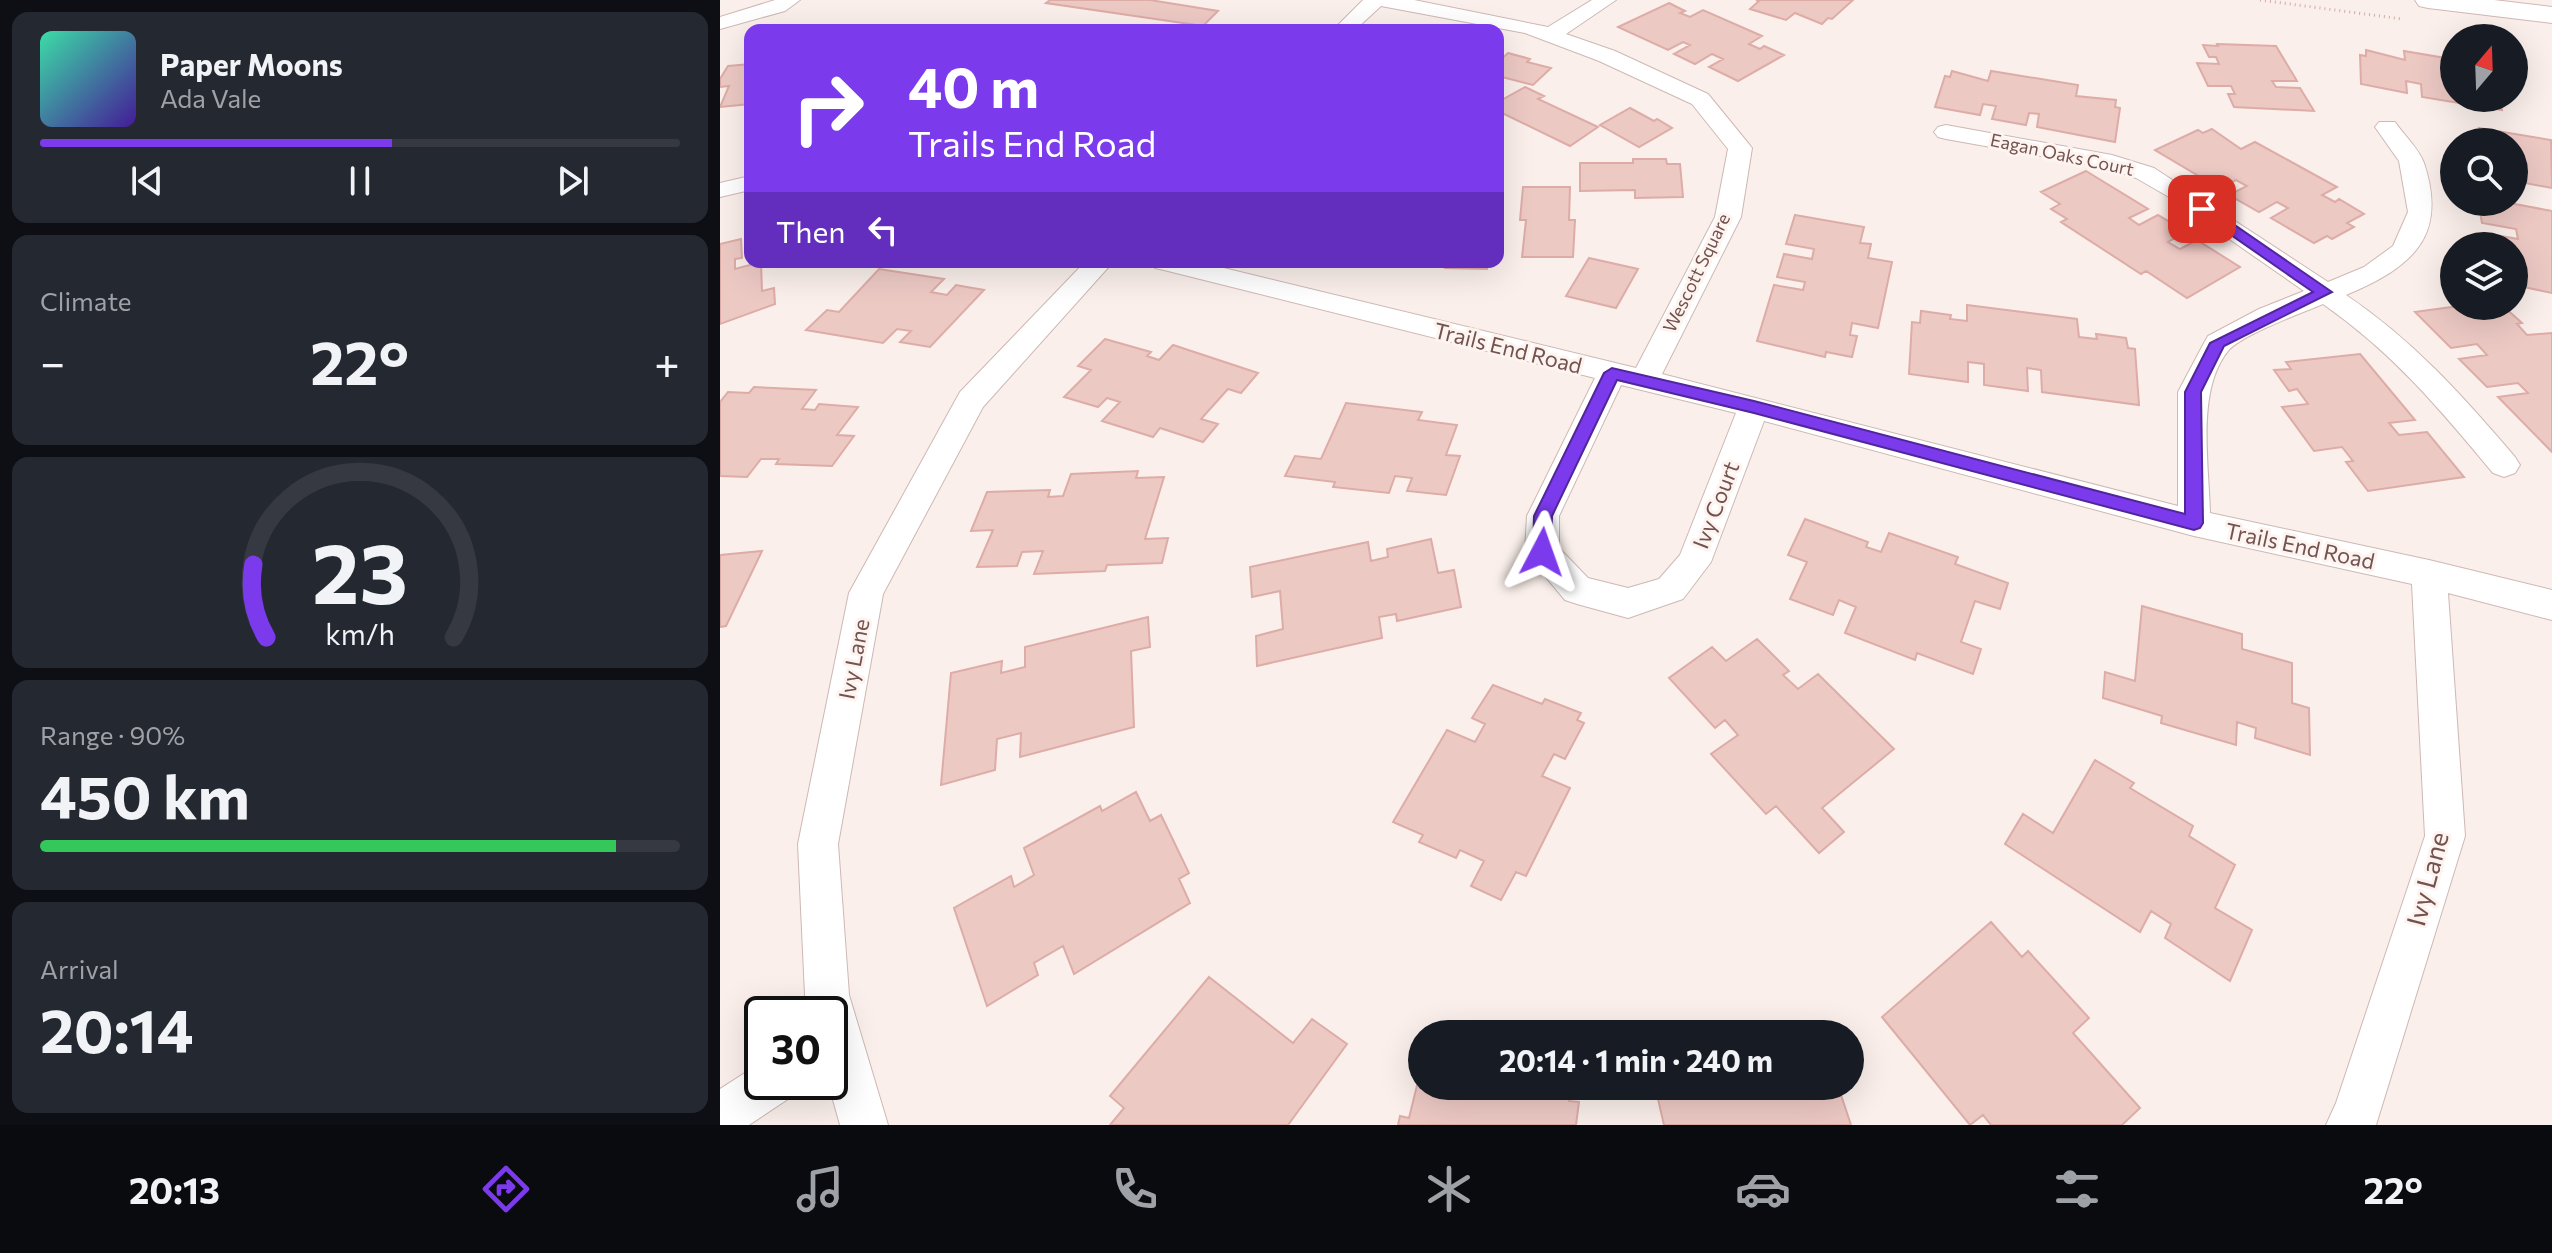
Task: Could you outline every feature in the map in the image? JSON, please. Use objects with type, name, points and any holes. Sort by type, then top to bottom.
[{"type":"main road","points":[[2428,0],[2552,15]]},
{"type":"street","points":[[720,23],[778,7],[790,0]]},
{"type":"street","points":[[1349,24],[1375,0]]},
{"type":"street","name":"Wescott Square","points":[[1382,0],[1530,28],[1607,56],[1700,99],[1740,148],[1728,217],[1644,381]]},
{"type":"street","points":[[1550,35],[1606,0]]},
{"type":"street","points":[[2194,523],[2193,392],[2218,343],[2324,292],[2374,273],[2404,250],[2421,212],[2411,161],[2387,127]]},
{"type":"street","name":"Eagan Oaks Court","points":[[1946,132],[2112,162],[2145,173],[2360,317],[2435,383],[2504,465]]},
{"type":"street","points":[[720,190],[744,184]]},
{"type":"street","name":"Ivy Lane","points":[[827,996],[818,844],[866,593],[971,400],[1094,268]]},
{"type":"street","name":"Trails End Road","points":[[1188,268],[1754,407],[2194,523],[2429,574],[2552,605]]},
{"type":"street","name":"Ivy Court","points":[[1612,373],[1543,516],[1542,552],[1577,590],[1628,603],[1671,589],[1694,562],[1754,407]]},
{"type":"street","name":"Ivy Lane","points":[[2350,1125],[2356,1116],[2445,836],[2429,574]]},
{"type":"street","name":"Ivy Lane","points":[[848,1079],[864,1125]]},
{"type":"street","points":[[720,1117],[745,1100]]},
{"type":"building","points":[[1050,0],[1150,0],[1218,11],[1205,24],[1189,24],[1046,3]]},
{"type":"building","points":[[1756,0],[1853,0],[1822,24],[1795,13],[1786,20],[1750,9],[1759,1]]},
{"type":"building","points":[[1669,3],[1690,17],[1703,10],[1762,36],[1749,44],[1760,49],[1764,46],[1784,55],[1738,81],[1709,67],[1723,59],[1712,54],[1695,64],[1674,54],[1690,45],[1683,42],[1668,50],[1618,27]]},
{"type":"building","points":[[2203,45],[2276,46],[2297,81],[2272,81],[2276,87],[2300,88],[2314,111],[2234,107],[2228,94],[2235,94],[2231,86],[2208,86],[2197,63],[2219,64],[2216,57],[2209,57]]},
{"type":"building","points":[[2366,50],[2405,60],[2404,51],[2440,57],[2440,100],[2422,97],[2421,84],[2406,81],[2407,93],[2361,84],[2360,55],[2366,56]]},
{"type":"building","points":[[1508,53],[1551,68],[1533,85],[1504,78],[1504,57]]},
{"type":"building","points":[[744,65],[744,105],[720,107],[729,86],[720,87],[720,79],[728,66]]},
{"type":"building","points":[[1952,71],[1988,81],[1991,71],[2078,85],[2076,96],[2116,100],[2115,107],[2120,108],[2115,142],[2037,127],[2039,114],[2029,113],[2026,125],[1992,119],[1996,106],[1983,104],[1980,115],[1935,107],[1945,76],[1950,77]]},
{"type":"building","points":[[1525,87],[1544,96],[1538,99],[1598,127],[1570,146],[1504,114],[1504,99]]},
{"type":"building","points":[[1630,108],[1672,128],[1639,147],[1600,125]]},
{"type":"building","points":[[2212,129],[2241,149],[2255,142],[2337,187],[2322,195],[2335,202],[2339,199],[2364,214],[2347,223],[2354,227],[2332,239],[2327,236],[2314,243],[2271,218],[2288,208],[2277,202],[2259,212],[2229,195],[2247,186],[2236,180],[2219,188],[2155,150],[2198,130],[2203,133]]},
{"type":"building","points":[[2528,136],[2551,140],[2552,188],[2528,184]]},
{"type":"building","points":[[1633,159],[1666,159],[1667,164],[1680,164],[1683,197],[1635,198],[1635,190],[1580,191],[1580,163],[1633,163]]},
{"type":"building","points":[[2086,171],[2148,209],[2129,218],[2139,225],[2158,215],[2186,232],[2168,242],[2180,249],[2197,240],[2240,267],[2187,298],[2146,271],[2141,274],[2061,222],[2067,219],[2051,209],[2060,204],[2041,192]]},
{"type":"building","points":[[1523,187],[1570,187],[1569,220],[1575,220],[1573,257],[1522,257],[1526,220],[1520,220]]},
{"type":"building","points":[[2528,206],[2552,211],[2552,293],[2528,288],[2528,232],[2482,223],[2481,216],[2528,216]]},
{"type":"building","points":[[1795,215],[1864,227],[1860,243],[1871,244],[1868,258],[1892,262],[1878,328],[1852,323],[1850,335],[1857,336],[1852,357],[1826,352],[1825,357],[1757,341],[1774,285],[1803,290],[1805,282],[1777,277],[1784,254],[1812,259],[1814,249],[1786,244]]},
{"type":"building","points":[[741,239],[742,258],[735,259],[735,269],[761,268],[762,291],[774,288],[775,304],[720,324],[720,244]]},
{"type":"building","points":[[1589,258],[1638,269],[1616,308],[1566,296]]},
{"type":"building","points":[[879,269],[944,279],[931,292],[947,295],[956,285],[984,290],[930,347],[900,342],[911,331],[897,329],[883,343],[806,330],[827,310],[839,312]]},
{"type":"building","points":[[1967,305],[2077,319],[2079,337],[2097,339],[2096,334],[2126,338],[2128,348],[2135,349],[2139,405],[2042,392],[2041,370],[2027,368],[2028,391],[1984,385],[1984,364],[1968,362],[1968,382],[1909,374],[1912,322],[1920,323],[1921,311],[1951,315],[1950,319],[1967,321]]},
{"type":"building","points":[[2440,309],[2440,320],[2519,320],[2522,323],[2517,324],[2527,335],[2552,333],[2552,452],[2498,397],[2528,393],[2518,383],[2487,387],[2459,359],[2487,355],[2477,344],[2451,348],[2415,312]]},
{"type":"building","points":[[1105,339],[1151,352],[1147,356],[1159,360],[1173,345],[1258,373],[1241,393],[1228,389],[1201,419],[1218,424],[1203,442],[1160,428],[1153,437],[1102,421],[1120,402],[1107,398],[1098,407],[1064,397],[1091,370],[1078,366]]},
{"type":"building","points":[[2360,354],[2415,420],[2389,423],[2399,435],[2427,432],[2464,477],[2368,491],[2346,462],[2353,461],[2342,447],[2314,451],[2282,407],[2308,404],[2297,389],[2289,391],[2274,370],[2291,369],[2286,362]]},
{"type":"building","points":[[754,387],[816,390],[802,409],[815,410],[819,404],[858,407],[837,435],[854,436],[832,466],[776,464],[779,459],[761,459],[747,477],[720,476],[720,402],[728,392],[749,393]]},
{"type":"building","points":[[1346,403],[1422,412],[1418,420],[1457,425],[1446,455],[1460,456],[1446,495],[1407,491],[1412,478],[1395,476],[1389,493],[1333,487],[1335,482],[1285,476],[1295,456],[1321,459]]},
{"type":"building","points":[[1138,471],[1136,478],[1164,477],[1145,539],[1168,538],[1162,563],[1107,565],[1105,571],[1034,574],[1043,551],[1022,552],[1017,566],[977,567],[993,530],[971,531],[987,492],[1050,490],[1048,497],[1063,496],[1071,474]]},
{"type":"building","points":[[1805,519],[1868,542],[1866,547],[1881,552],[1889,533],[1958,557],[1955,564],[2008,583],[2000,609],[1975,601],[1961,642],[1981,649],[1973,674],[1917,653],[1915,660],[1845,633],[1856,607],[1839,600],[1833,615],[1790,599],[1807,562],[1788,555]]},
{"type":"building","points":[[1431,539],[1438,573],[1454,570],[1461,607],[1397,621],[1396,614],[1379,617],[1382,638],[1257,666],[1256,636],[1283,629],[1280,591],[1252,597],[1250,567],[1368,542],[1371,561],[1388,557],[1387,549]]},
{"type":"building","points":[[762,551],[726,626],[720,627],[720,555]]},
{"type":"building","points":[[2142,606],[2242,634],[2242,649],[2292,663],[2292,703],[2309,708],[2310,755],[2255,738],[2256,728],[2237,722],[2236,745],[2161,723],[2162,716],[2103,698],[2105,672],[2135,681]]},
{"type":"building","points":[[1148,617],[1150,647],[1131,651],[1134,727],[1020,757],[1021,733],[997,739],[995,770],[941,785],[951,673],[1002,661],[1001,673],[1025,667],[1025,647]]},
{"type":"building","points":[[1757,639],[1789,671],[1783,675],[1798,689],[1818,674],[1894,749],[1822,808],[1844,832],[1819,853],[1776,806],[1766,814],[1711,754],[1738,735],[1725,720],[1715,728],[1669,678],[1712,647],[1726,661]]},
{"type":"building","points":[[1493,685],[1542,704],[1545,699],[1581,713],[1577,720],[1584,723],[1565,759],[1554,754],[1542,776],[1570,788],[1526,876],[1516,872],[1501,900],[1471,886],[1484,861],[1460,850],[1456,858],[1419,842],[1423,835],[1393,822],[1447,730],[1475,742],[1485,724],[1472,718]]},
{"type":"building","points":[[2095,760],[2134,783],[2130,788],[2193,826],[2189,836],[2235,865],[2215,908],[2252,930],[2230,981],[2165,938],[2171,924],[2151,911],[2140,932],[2005,844],[2023,814],[2053,833]]},
{"type":"building","points":[[1136,792],[1150,821],[1161,815],[1189,873],[1179,879],[1190,903],[1074,974],[1063,946],[1034,963],[1038,975],[987,1006],[954,908],[1011,876],[1014,887],[1034,875],[1024,848],[1100,806],[1102,811]]},
{"type":"building","points":[[1991,922],[2022,957],[2028,951],[2089,1018],[2073,1033],[2140,1108],[2122,1125],[1991,1125],[1983,1115],[1970,1125],[1882,1017]]},
{"type":"building","points":[[1209,977],[1293,1043],[1312,1019],[1347,1044],[1288,1125],[1110,1125],[1124,1108],[1110,1096]]},
{"type":"building","points":[[1413,1100],[1579,1102],[1576,1125],[1398,1125],[1400,1116],[1409,1118]]},
{"type":"building","points":[[1658,1100],[1843,1100],[1851,1125],[1664,1125]]},
{"type":"route","points":[[1542,552],[1543,516],[1612,373],[1754,407],[2194,523],[2193,392],[2218,343],[2324,292],[2202,209]]}]
